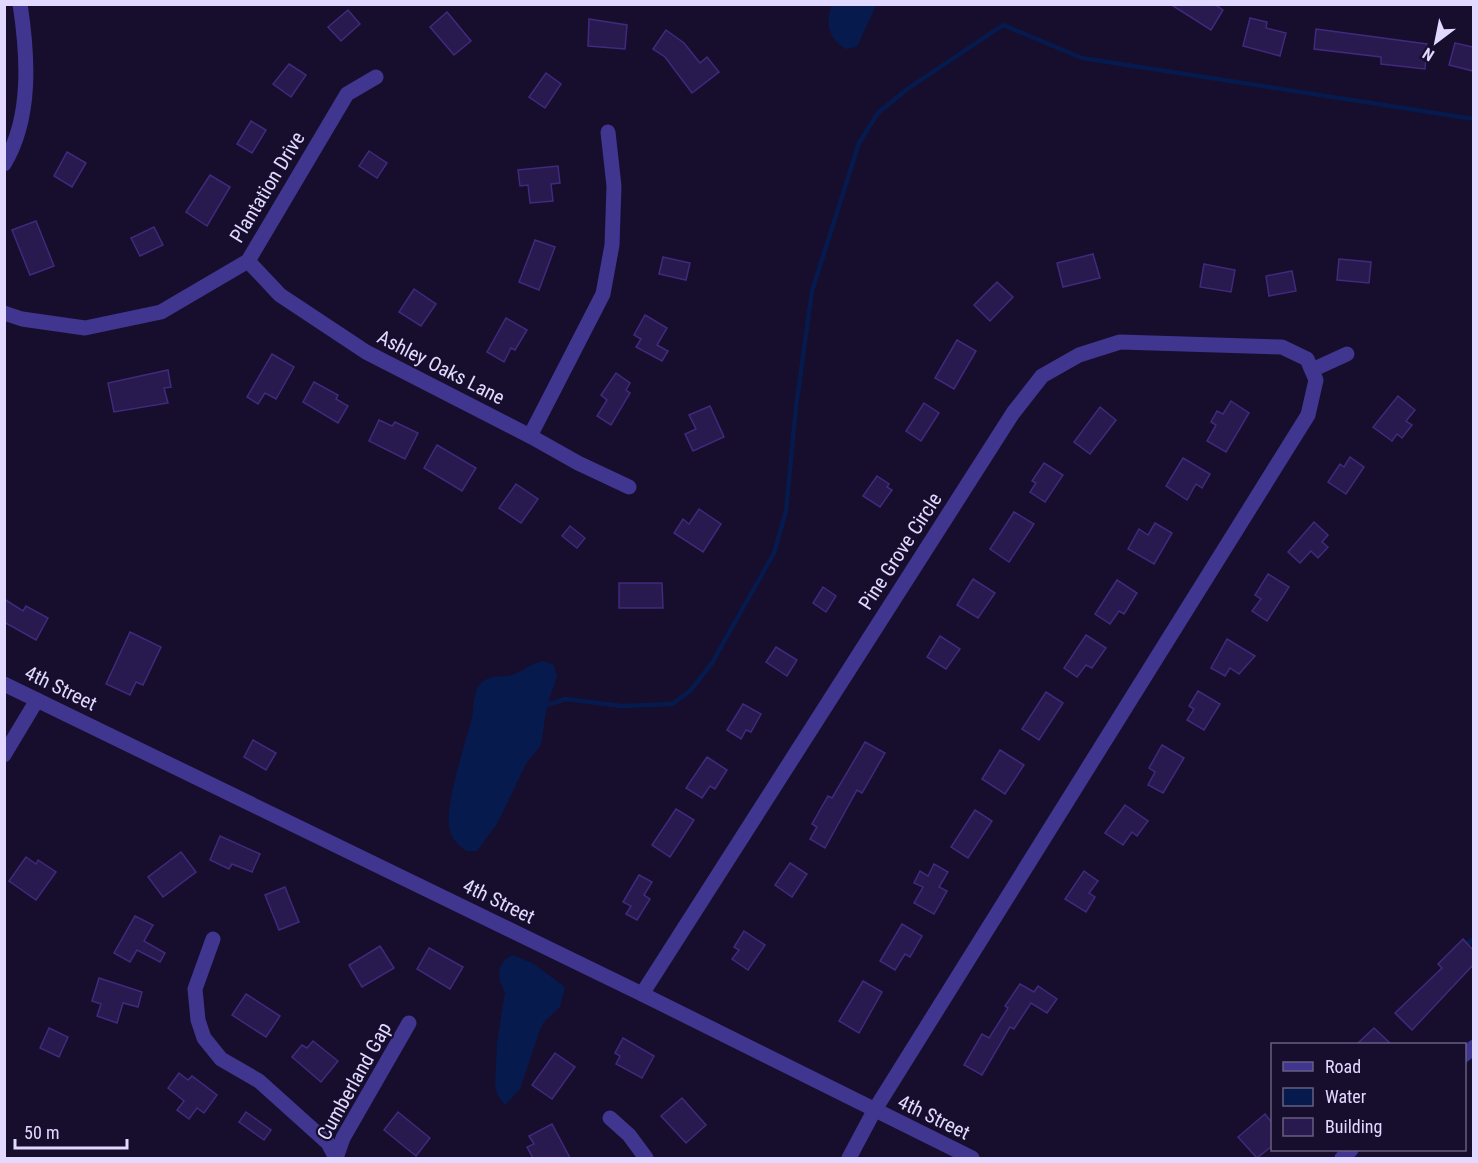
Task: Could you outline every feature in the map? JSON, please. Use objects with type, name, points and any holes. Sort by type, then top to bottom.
[{"type":"street","points":[[4,164],[10,156],[26,99],[20,4]]},
{"type":"street","name":"Plantation Drive","points":[[4,313],[22,319],[85,328],[161,312],[248,261],[347,94],[376,77]]},
{"type":"street","points":[[530,436],[603,294],[612,245],[614,186],[608,132]]},
{"type":"street","name":"Ashley Oaks Lane","points":[[248,261],[280,295],[366,352],[530,436],[578,464],[630,487]]},
{"type":"street","name":"Pine Grove Circle","points":[[642,994],[1013,413],[1042,376],[1079,355],[1120,342],[1282,347],[1307,359],[1312,370]]},
{"type":"street","points":[[849,1158],[874,1111],[1308,415],[1316,380],[1312,370],[1347,354]]},
{"type":"street","name":"4th Street","points":[[4,684],[642,994],[972,1158]]},
{"type":"street","points":[[4,755],[37,700]]},
{"type":"street","points":[[213,939],[195,989],[198,1020],[204,1038],[220,1059],[259,1081],[328,1143],[336,1158]]},
{"type":"street","name":"Cumberland Gap","points":[[336,1158],[343,1138],[410,1023]]},
{"type":"street","points":[[610,1118],[629,1135],[646,1158]]},
{"type":"water","points":[[832,4],[876,5],[857,47],[846,49],[832,35],[829,18]]},
{"type":"water","points":[[544,661],[554,665],[557,677],[547,705],[541,745],[526,764],[497,824],[477,851],[466,851],[452,837],[449,815],[453,787],[472,718],[476,691],[481,683],[489,678],[511,675]]},
{"type":"water","points":[[513,955],[534,964],[565,987],[560,1007],[544,1022],[539,1032],[520,1089],[505,1105],[498,1096],[495,1085],[497,1043],[505,992],[500,982],[499,970],[504,960]]},
{"type":"building","points":[[1170,4],[1214,4],[1223,10],[1211,30]]},
{"type":"building","points":[[348,10],[360,24],[341,41],[328,27]]},
{"type":"building","points":[[447,12],[471,41],[454,55],[430,27]]},
{"type":"building","points":[[1250,18],[1267,22],[1266,28],[1286,33],[1280,56],[1243,46]]},
{"type":"building","points":[[589,19],[627,25],[625,49],[588,46]]},
{"type":"building","points":[[1316,29],[1427,44],[1425,69],[1381,64],[1381,57],[1314,49]]},
{"type":"building","points":[[666,30],[684,43],[700,63],[707,57],[719,72],[692,93],[665,57],[653,49]]},
{"type":"building","points":[[1455,43],[1473,47],[1473,71],[1449,65]]},
{"type":"building","points":[[289,64],[306,75],[291,97],[273,84]]},
{"type":"building","points":[[546,73],[561,84],[545,108],[529,97]]},
{"type":"building","points":[[251,121],[266,130],[252,153],[237,144]]},
{"type":"building","points":[[369,151],[387,163],[377,178],[359,166]]},
{"type":"building","points":[[67,152],[86,163],[72,187],[54,176]]},
{"type":"building","points":[[558,166],[560,183],[551,184],[553,201],[530,203],[528,185],[520,186],[518,170]]},
{"type":"building","points":[[210,175],[230,187],[207,226],[186,212]]},
{"type":"building","points":[[36,221],[54,266],[30,275],[12,230]]},
{"type":"building","points":[[154,227],[163,245],[140,256],[131,238]]},
{"type":"building","points":[[535,240],[555,247],[539,290],[519,282]]},
{"type":"building","points":[[1093,254],[1100,278],[1063,287],[1057,263]]},
{"type":"building","points":[[663,257],[690,263],[686,280],[659,274]]},
{"type":"building","points":[[1339,259],[1371,262],[1369,283],[1337,280]]},
{"type":"building","points":[[1204,264],[1235,270],[1231,292],[1200,287]]},
{"type":"building","points":[[1292,271],[1296,291],[1269,296],[1266,276]]},
{"type":"building","points":[[997,282],[1013,297],[990,321],[974,305]]},
{"type":"building","points":[[414,289],[436,304],[421,326],[399,312]]},
{"type":"building","points":[[645,315],[667,328],[657,345],[668,351],[662,361],[636,347],[641,339],[634,335]]},
{"type":"building","points":[[506,318],[527,330],[515,350],[511,348],[504,362],[487,352]]},
{"type":"building","points":[[957,340],[976,351],[954,389],[935,378]]},
{"type":"building","points":[[272,354],[294,367],[276,399],[265,393],[258,404],[247,397]]},
{"type":"building","points":[[168,370],[171,387],[164,388],[168,403],[114,412],[108,383]]},
{"type":"building","points":[[616,373],[630,383],[626,390],[630,393],[611,425],[597,416],[607,400],[601,395]]},
{"type":"building","points":[[314,382],[338,395],[336,399],[348,406],[338,423],[303,402]]},
{"type":"building","points":[[1398,396],[1415,410],[1406,421],[1412,425],[1402,438],[1397,434],[1392,441],[1373,427]]},
{"type":"building","points":[[1231,401],[1249,413],[1226,452],[1207,441],[1216,425],[1211,422],[1217,411],[1223,414]]},
{"type":"building","points":[[924,403],[939,413],[921,441],[906,431]]},
{"type":"building","points":[[710,406],[724,437],[693,451],[685,434],[696,429],[689,415]]},
{"type":"building","points":[[1100,407],[1116,420],[1090,454],[1074,442]]},
{"type":"building","points":[[379,420],[392,426],[395,422],[418,433],[405,459],[369,441]]},
{"type":"building","points":[[437,445],[476,468],[462,491],[424,468]]},
{"type":"building","points":[[1350,457],[1364,467],[1346,494],[1328,482],[1340,464],[1344,467]]},
{"type":"building","points":[[1183,458],[1210,474],[1202,488],[1196,484],[1187,500],[1166,486]]},
{"type":"building","points":[[1044,463],[1063,475],[1045,502],[1030,492],[1036,483],[1032,481]]},
{"type":"building","points":[[877,476],[889,484],[887,487],[892,490],[880,507],[863,496]]},
{"type":"building","points":[[516,484],[538,499],[521,523],[499,508]]},
{"type":"building","points":[[699,509],[721,524],[703,552],[674,533],[683,519],[689,524]]},
{"type":"building","points":[[1014,512],[1034,524],[1009,562],[990,549]]},
{"type":"building","points":[[1314,522],[1328,535],[1322,542],[1328,547],[1318,558],[1311,551],[1300,563],[1288,552]]},
{"type":"building","points":[[1155,523],[1172,533],[1154,564],[1128,549],[1139,529],[1148,535]]},
{"type":"building","points":[[570,526],[585,538],[577,548],[562,536]]},
{"type":"building","points":[[1268,574],[1289,587],[1267,621],[1252,611],[1261,599],[1255,595]]},
{"type":"building","points":[[973,579],[995,593],[978,618],[957,605]]},
{"type":"building","points":[[1117,580],[1137,593],[1124,614],[1119,611],[1110,624],[1095,614]]},
{"type":"building","points":[[619,583],[662,583],[663,608],[619,608]]},
{"type":"building","points":[[823,587],[836,596],[826,612],[813,603]]},
{"type":"building","points":[[4,599],[23,611],[26,606],[48,618],[36,640],[4,622]]},
{"type":"building","points":[[130,632],[161,647],[143,685],[136,682],[130,695],[106,684]]},
{"type":"building","points":[[1086,635],[1106,648],[1092,668],[1086,665],[1077,677],[1064,668]]},
{"type":"building","points":[[940,636],[960,649],[946,669],[927,657]]},
{"type":"building","points":[[1227,639],[1255,656],[1239,674],[1230,668],[1225,676],[1211,668]]},
{"type":"building","points":[[776,647],[797,660],[787,676],[766,662]]},
{"type":"building","points":[[1198,691],[1220,704],[1204,730],[1187,720],[1194,709],[1189,706]]},
{"type":"building","points":[[1046,692],[1063,703],[1039,740],[1022,729]]},
{"type":"building","points":[[743,704],[761,714],[751,732],[746,730],[741,739],[727,730]]},
{"type":"building","points":[[253,740],[276,753],[266,770],[244,757]]},
{"type":"building","points":[[865,742],[885,753],[862,793],[857,790],[825,848],[810,839],[817,827],[812,824],[828,796],[832,798]]},
{"type":"building","points":[[1162,745],[1184,758],[1163,793],[1148,785],[1155,772],[1149,768]]},
{"type":"building","points":[[1000,750],[1024,765],[1005,794],[982,779]]},
{"type":"building","points":[[707,757],[727,770],[715,789],[710,786],[702,798],[686,788]]},
{"type":"building","points":[[1125,805],[1148,821],[1137,836],[1132,832],[1123,845],[1105,833]]},
{"type":"building","points":[[676,809],[694,820],[670,857],[652,845]]},
{"type":"building","points":[[975,810],[992,821],[968,858],[951,847]]},
{"type":"building","points":[[220,836],[260,854],[252,872],[232,864],[229,869],[210,860]]},
{"type":"building","points":[[181,852],[196,872],[163,897],[148,877]]},
{"type":"building","points":[[26,857],[36,864],[38,860],[56,872],[36,900],[9,881]]},
{"type":"building","points":[[790,863],[807,874],[792,897],[775,885]]},
{"type":"building","points":[[934,864],[948,872],[939,887],[947,891],[934,914],[914,903],[923,887],[914,883],[920,871],[928,876]]},
{"type":"building","points":[[1084,871],[1098,881],[1089,893],[1095,897],[1086,912],[1065,899]]},
{"type":"building","points":[[639,875],[652,882],[644,895],[650,899],[637,920],[626,914],[631,906],[623,902]]},
{"type":"building","points":[[285,887],[299,922],[279,930],[265,895]]},
{"type":"building","points":[[135,916],[153,925],[144,941],[165,953],[160,962],[137,950],[130,962],[114,953]]},
{"type":"building","points":[[902,924],[922,936],[910,957],[905,954],[895,970],[880,961]]},
{"type":"building","points":[[744,931],[765,945],[748,970],[732,959],[739,950],[734,947]]},
{"type":"building","points":[[1463,939],[1473,950],[1473,965],[1412,1030],[1395,1013],[1442,968],[1438,964]]},
{"type":"building","points":[[380,946],[394,968],[362,987],[349,965]]},
{"type":"building","points":[[429,948],[463,967],[450,989],[417,969]]},
{"type":"building","points":[[99,978],[142,992],[138,1007],[123,1003],[117,1023],[97,1016],[101,1004],[92,1001]]},
{"type":"building","points":[[863,981],[882,992],[859,1033],[839,1021]]},
{"type":"building","points":[[1020,984],[1034,992],[1038,986],[1057,999],[1047,1013],[1031,1003],[1014,1029],[1010,1027],[982,1075],[964,1065],[982,1034],[989,1038],[1008,1008],[1005,1006]]},
{"type":"building","points":[[246,994],[280,1016],[266,1037],[232,1015]]},
{"type":"building","points":[[49,1028],[68,1037],[59,1057],[40,1048]]},
{"type":"building","points":[[1374,1028],[1390,1043],[1358,1043]]},
{"type":"building","points":[[623,1038],[654,1056],[642,1078],[616,1064],[620,1056],[615,1053]]},
{"type":"building","points":[[313,1041],[338,1061],[321,1082],[292,1057],[302,1045],[307,1048]]},
{"type":"building","points":[[555,1053],[575,1067],[552,1099],[532,1085]]},
{"type":"building","points":[[179,1073],[188,1080],[192,1076],[217,1095],[204,1113],[197,1108],[189,1119],[177,1110],[184,1101],[168,1088]]},
{"type":"building","points":[[682,1098],[706,1125],[686,1143],[661,1116]]},
{"type":"building","points":[[246,1112],[271,1130],[264,1140],[239,1122]]},
{"type":"building","points":[[398,1112],[430,1138],[416,1156],[384,1130]]},
{"type":"building","points":[[1265,1114],[1271,1122],[1271,1147],[1257,1158],[1238,1137]]},
{"type":"building","points":[[552,1124],[570,1158],[533,1158],[527,1147],[534,1144],[529,1136]]},
{"type":"waterway","points":[[547,705],[566,699],[622,706],[672,704],[690,691],[712,663],[774,553],[786,511],[796,407],[812,291],[859,143],[878,113],[906,90],[1003,25],[1082,58],[1474,119]]},
{"type":"waterway","points":[[1464,947],[1474,938]]}]
